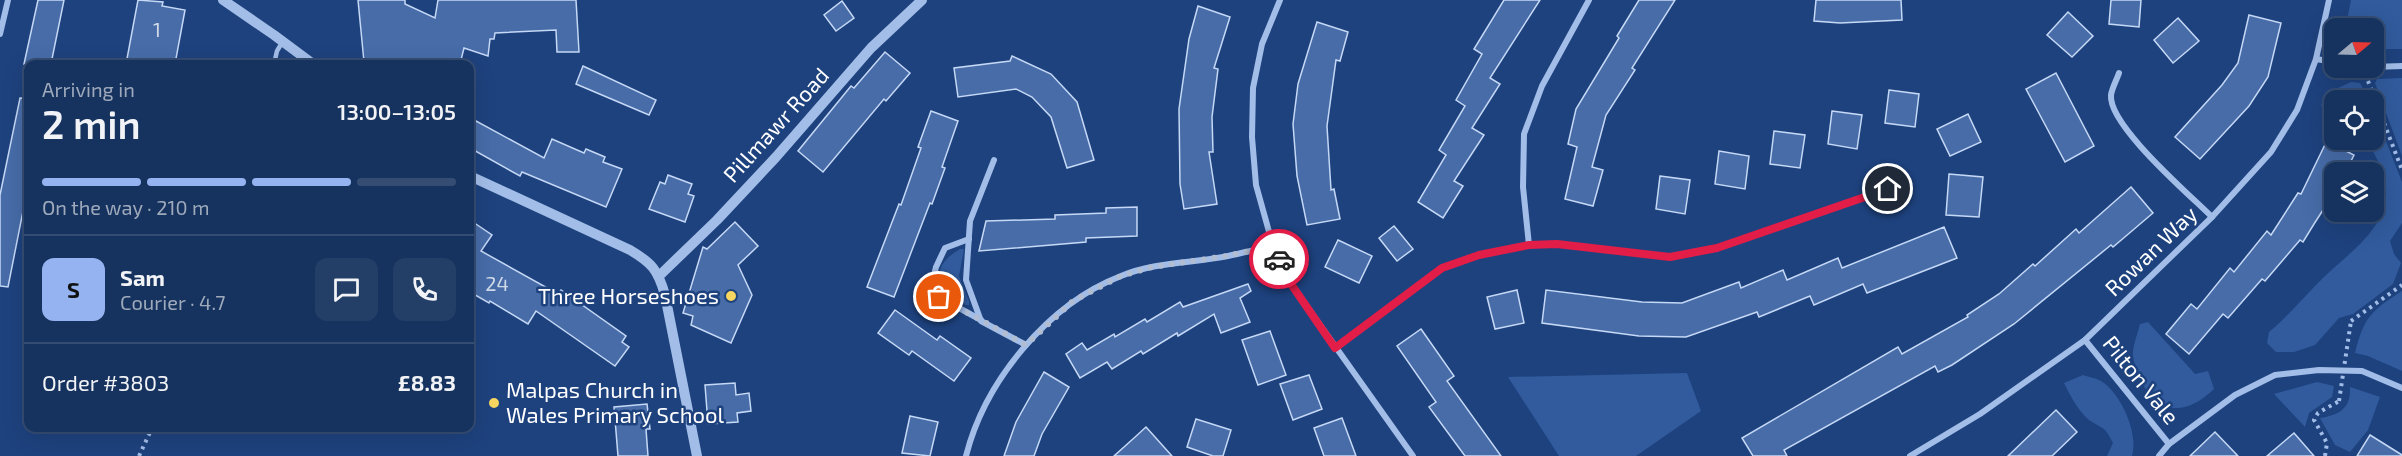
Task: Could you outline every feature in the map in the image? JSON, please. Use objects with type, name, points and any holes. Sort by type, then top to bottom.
[{"type":"street","points":[[0,34],[8,0]]},
{"type":"street","points":[[223,0],[308,60]]},
{"type":"street","points":[[232,0],[240,11]]},
{"type":"street","name":"Pillmawr Road","points":[[659,276],[717,220],[776,157],[871,48],[922,0]]},
{"type":"street","points":[[1280,0],[1262,44],[1253,88],[1252,137],[1256,185],[1273,246],[1291,284],[1413,456]]},
{"type":"street","points":[[1529,245],[1523,187],[1524,134],[1542,86],[1589,0]]},
{"type":"street","name":"Rowan Way","points":[[1910,456],[1980,414],[2085,340],[2212,217],[2271,152],[2297,110],[2316,59],[2329,0]]},
{"type":"street","points":[[2316,59],[2324,60]]},
{"type":"street","points":[[2384,67],[2402,66]]},
{"type":"street","points":[[2119,73],[2110,96],[2118,120],[2147,154],[2212,217]]},
{"type":"street","points":[[981,321],[966,280],[970,221],[994,159]]},
{"type":"street","points":[[474,179],[630,250],[648,261],[659,276],[684,380],[698,456]]},
{"type":"street","points":[[1335,348],[1442,268],[1479,255],[1529,245],[1557,244],[1670,257],[1717,248],[1888,189]]},
{"type":"street","points":[[969,239],[945,248],[932,283],[939,297],[1026,345]]},
{"type":"street","points":[[966,456],[990,393],[1026,345],[1073,301],[1121,276],[1152,267],[1227,256],[1273,246]]},
{"type":"street","name":"Pilton Vale","points":[[2085,340],[2169,444]]},
{"type":"street","name":"Pilton Vale","points":[[2159,456],[2169,444],[2235,395],[2275,375],[2319,370],[2362,371],[2402,388]]},
{"type":"lane","points":[[275,60],[283,41]]},
{"type":"path","points":[[2366,78],[2402,170]]},
{"type":"path","points":[[2325,456],[2327,443],[2314,420],[2318,413],[2339,401],[2351,321],[2402,285]]},
{"type":"path","points":[[139,456],[150,432]]},
{"type":"shaded area","points":[[2351,0],[2402,0],[2402,49],[2384,49],[2384,18],[2347,18]]},
{"type":"shaded area","points":[[2402,78],[2402,156],[2384,107],[2384,90],[2378,90],[2375,83],[2377,79]]},
{"type":"shaded area","points":[[2351,82],[2360,83],[2364,90],[2334,90]]},
{"type":"shaded area","points":[[2384,136],[2402,182],[2402,223],[2390,241],[2394,254],[2401,263],[2393,284],[2353,314],[2339,318],[2315,345],[2294,352],[2276,352],[2267,343],[2269,332],[2368,236],[2378,222],[2384,222],[2386,196],[2384,162],[2378,162],[2372,150],[2384,150]]},
{"type":"shaded area","points":[[960,249],[964,249],[959,276],[969,305],[965,305],[948,291],[940,278],[943,264]]},
{"type":"shaded area","points":[[2402,291],[2402,371],[2368,356],[2355,353],[2370,316]]},
{"type":"shaded area","points":[[2148,322],[2195,374],[2208,371],[2214,389],[2198,402],[2172,408],[2153,398],[2146,389],[2140,379],[2133,356],[2140,324]]},
{"type":"shaded area","points":[[1687,373],[1701,411],[1636,456],[1559,456],[1508,377]]},
{"type":"shaded area","points":[[2083,375],[2101,381],[2121,404],[2131,426],[2132,456],[2107,456],[2113,443],[2108,433],[2085,416],[2064,383]]},
{"type":"shaded area","points":[[2317,382],[2334,386],[2332,397],[2309,413],[2305,427],[2274,394]]},
{"type":"shaded area","points":[[2350,387],[2380,397],[2368,430],[2350,452],[2335,445],[2320,418],[2333,415],[2343,409],[2349,400]]},
{"type":"building","points":[[38,0],[64,0],[52,60],[25,60]]},
{"type":"building","points":[[138,0],[163,2],[162,6],[185,10],[176,60],[127,60]]},
{"type":"building","points":[[358,0],[405,0],[405,4],[435,18],[438,0],[576,0],[579,52],[557,52],[556,30],[495,33],[494,39],[490,39],[488,56],[464,48],[461,60],[364,60]]},
{"type":"building","points":[[1504,0],[1540,0],[1490,78],[1500,84],[1472,128],[1484,135],[1454,181],[1463,186],[1443,218],[1418,202],[1446,155],[1439,150],[1465,106],[1456,100],[1482,54],[1474,49]]},
{"type":"building","points":[[1639,0],[1675,0],[1632,68],[1635,70],[1606,115],[1592,167],[1603,170],[1593,206],[1565,199],[1577,147],[1568,144],[1576,109]]},
{"type":"building","points":[[1816,0],[1901,0],[1902,20],[1840,23],[1814,21]]},
{"type":"building","points":[[2111,0],[2141,0],[2139,27],[2109,24]]},
{"type":"building","points":[[842,1],[854,18],[836,31],[824,15]]},
{"type":"building","points":[[1198,6],[1230,17],[1214,68],[1218,69],[1212,117],[1213,152],[1209,152],[1217,204],[1184,209],[1180,184],[1179,109],[1189,39]]},
{"type":"building","points":[[2068,12],[2093,36],[2072,57],[2047,35]]},
{"type":"building","points":[[2249,15],[2281,23],[2268,77],[2249,106],[2200,159],[2175,137],[2222,85],[2238,63]]},
{"type":"building","points":[[2178,18],[2199,41],[2173,63],[2154,40]]},
{"type":"building","points":[[1317,22],[1348,32],[1340,61],[1336,60],[1327,126],[1331,190],[1334,189],[1340,219],[1307,225],[1297,176],[1293,124],[1298,84]]},
{"type":"building","points":[[885,52],[910,73],[886,101],[884,99],[823,172],[798,151],[851,86],[854,88]]},
{"type":"building","points":[[1012,56],[1051,74],[1077,102],[1094,160],[1067,168],[1051,117],[1032,97],[1016,89],[958,97],[954,68],[1010,61]]},
{"type":"building","points":[[583,66],[656,100],[649,115],[576,84]]},
{"type":"building","points":[[2056,73],[2094,146],[2065,162],[2026,89]]},
{"type":"building","points":[[1889,90],[1919,94],[1915,127],[1885,123]]},
{"type":"building","points":[[20,98],[24,98],[24,206],[8,287],[0,286],[0,195]]},
{"type":"building","points":[[931,111],[958,121],[932,204],[930,203],[894,297],[867,287],[899,204],[901,205]]},
{"type":"building","points":[[1832,111],[1862,115],[1857,149],[1828,144]]},
{"type":"building","points":[[1968,114],[1981,142],[1950,156],[1937,129]]},
{"type":"building","points":[[476,121],[544,158],[552,139],[584,153],[586,149],[605,157],[603,162],[622,169],[606,207],[522,172],[520,176],[474,150]]},
{"type":"building","points":[[1774,131],[1805,135],[1800,168],[1770,164]]},
{"type":"building","points":[[2324,147],[2324,150],[2344,150],[2354,155],[2350,162],[2324,162],[2324,209],[2303,242],[2300,240],[2265,281],[2262,279],[2228,318],[2223,314],[2189,354],[2166,334],[2191,304],[2197,309],[2230,268],[2234,272],[2267,231],[2271,235],[2298,193],[2301,194]]},
{"type":"building","points":[[1719,151],[1749,156],[1745,189],[1715,184]]},
{"type":"building","points":[[1949,174],[1983,177],[1979,217],[1946,215]]},
{"type":"building","points":[[668,175],[692,184],[688,194],[694,196],[685,222],[649,209],[660,182],[665,184]]},
{"type":"building","points":[[1660,176],[1690,180],[1685,214],[1656,209]]},
{"type":"building","points":[[2131,187],[2153,213],[2014,324],[1952,365],[1938,372],[1935,366],[1784,450],[1787,456],[1753,456],[1742,438],[1898,347],[1902,354],[1968,317],[1967,315],[1999,294],[2033,264],[2035,266],[2076,229],[2079,233]]},
{"type":"building","points":[[1137,207],[1137,236],[1086,238],[1086,242],[979,251],[986,221],[1055,219],[1055,215],[1106,213],[1106,208]]},
{"type":"building","points":[[735,222],[758,246],[738,265],[752,295],[731,343],[691,325],[693,316],[683,313],[703,247],[707,249]]},
{"type":"building","points":[[474,223],[492,235],[481,251],[558,294],[561,290],[626,336],[622,342],[629,347],[615,366],[536,311],[528,324],[490,301],[489,303],[474,294]]},
{"type":"building","points":[[1394,226],[1413,249],[1397,261],[1379,238]]},
{"type":"building","points":[[1944,227],[1957,258],[1867,293],[1863,284],[1814,305],[1810,296],[1759,317],[1757,312],[1686,337],[1639,336],[1542,323],[1546,290],[1642,302],[1682,303],[1739,282],[1741,288],[1783,270],[1787,280],[1838,258],[1842,268]]},
{"type":"building","points":[[1338,240],[1372,256],[1359,283],[1325,267]]},
{"type":"building","points":[[1248,284],[1251,291],[1240,298],[1250,322],[1221,333],[1214,314],[1178,336],[1177,333],[1143,354],[1141,351],[1112,369],[1107,362],[1080,378],[1066,354],[1082,343],[1087,350],[1145,319],[1147,322],[1180,302],[1183,307]]},
{"type":"building","points":[[1517,290],[1524,323],[1495,329],[1487,297]]},
{"type":"building","points":[[895,310],[937,340],[940,336],[971,358],[954,381],[912,351],[909,355],[878,333]]},
{"type":"building","points":[[1421,329],[1454,376],[1447,381],[1501,456],[1465,456],[1429,407],[1436,402],[1397,346]]},
{"type":"building","points":[[1270,331],[1286,375],[1258,385],[1242,340]]},
{"type":"building","points":[[1044,372],[1069,387],[1042,434],[1034,456],[1004,456],[1016,422]]},
{"type":"building","points":[[1309,375],[1322,409],[1293,420],[1280,384]]},
{"type":"building","points":[[735,383],[736,395],[749,393],[751,411],[737,413],[738,422],[708,424],[705,385]]},
{"type":"building","points":[[647,404],[650,429],[646,429],[648,456],[618,456],[614,407]]},
{"type":"building","points":[[2056,410],[2077,432],[2052,456],[2008,456]]},
{"type":"building","points":[[910,416],[938,422],[930,456],[902,453]]},
{"type":"building","points":[[1342,418],[1356,456],[1324,456],[1314,428]]},
{"type":"building","points":[[1196,419],[1231,430],[1223,456],[1213,456],[1187,447]]},
{"type":"building","points":[[1146,427],[1172,456],[1114,456],[1134,438]]},
{"type":"building","points":[[2215,432],[2238,456],[2190,456]]},
{"type":"building","points":[[2294,433],[2314,456],[2267,456]]},
{"type":"building","points":[[2370,435],[2402,455],[2402,456],[2357,456]]},
{"type":"way so far","points":[[939,297],[1026,345],[1073,301],[1121,276],[1152,267],[1227,256],[1273,246],[1279,259]]},
{"type":"place","name":"Three Horseshoes","points":[[731,296]]},
{"type":"place","name":"Malpas Church in Wales Primary School","points":[[494,403]]},
{"type":"route","points":[[1279,259],[1291,284],[1335,348],[1442,268],[1479,255],[1529,245],[1557,244],[1670,257],[1717,248],[1888,189]]}]
